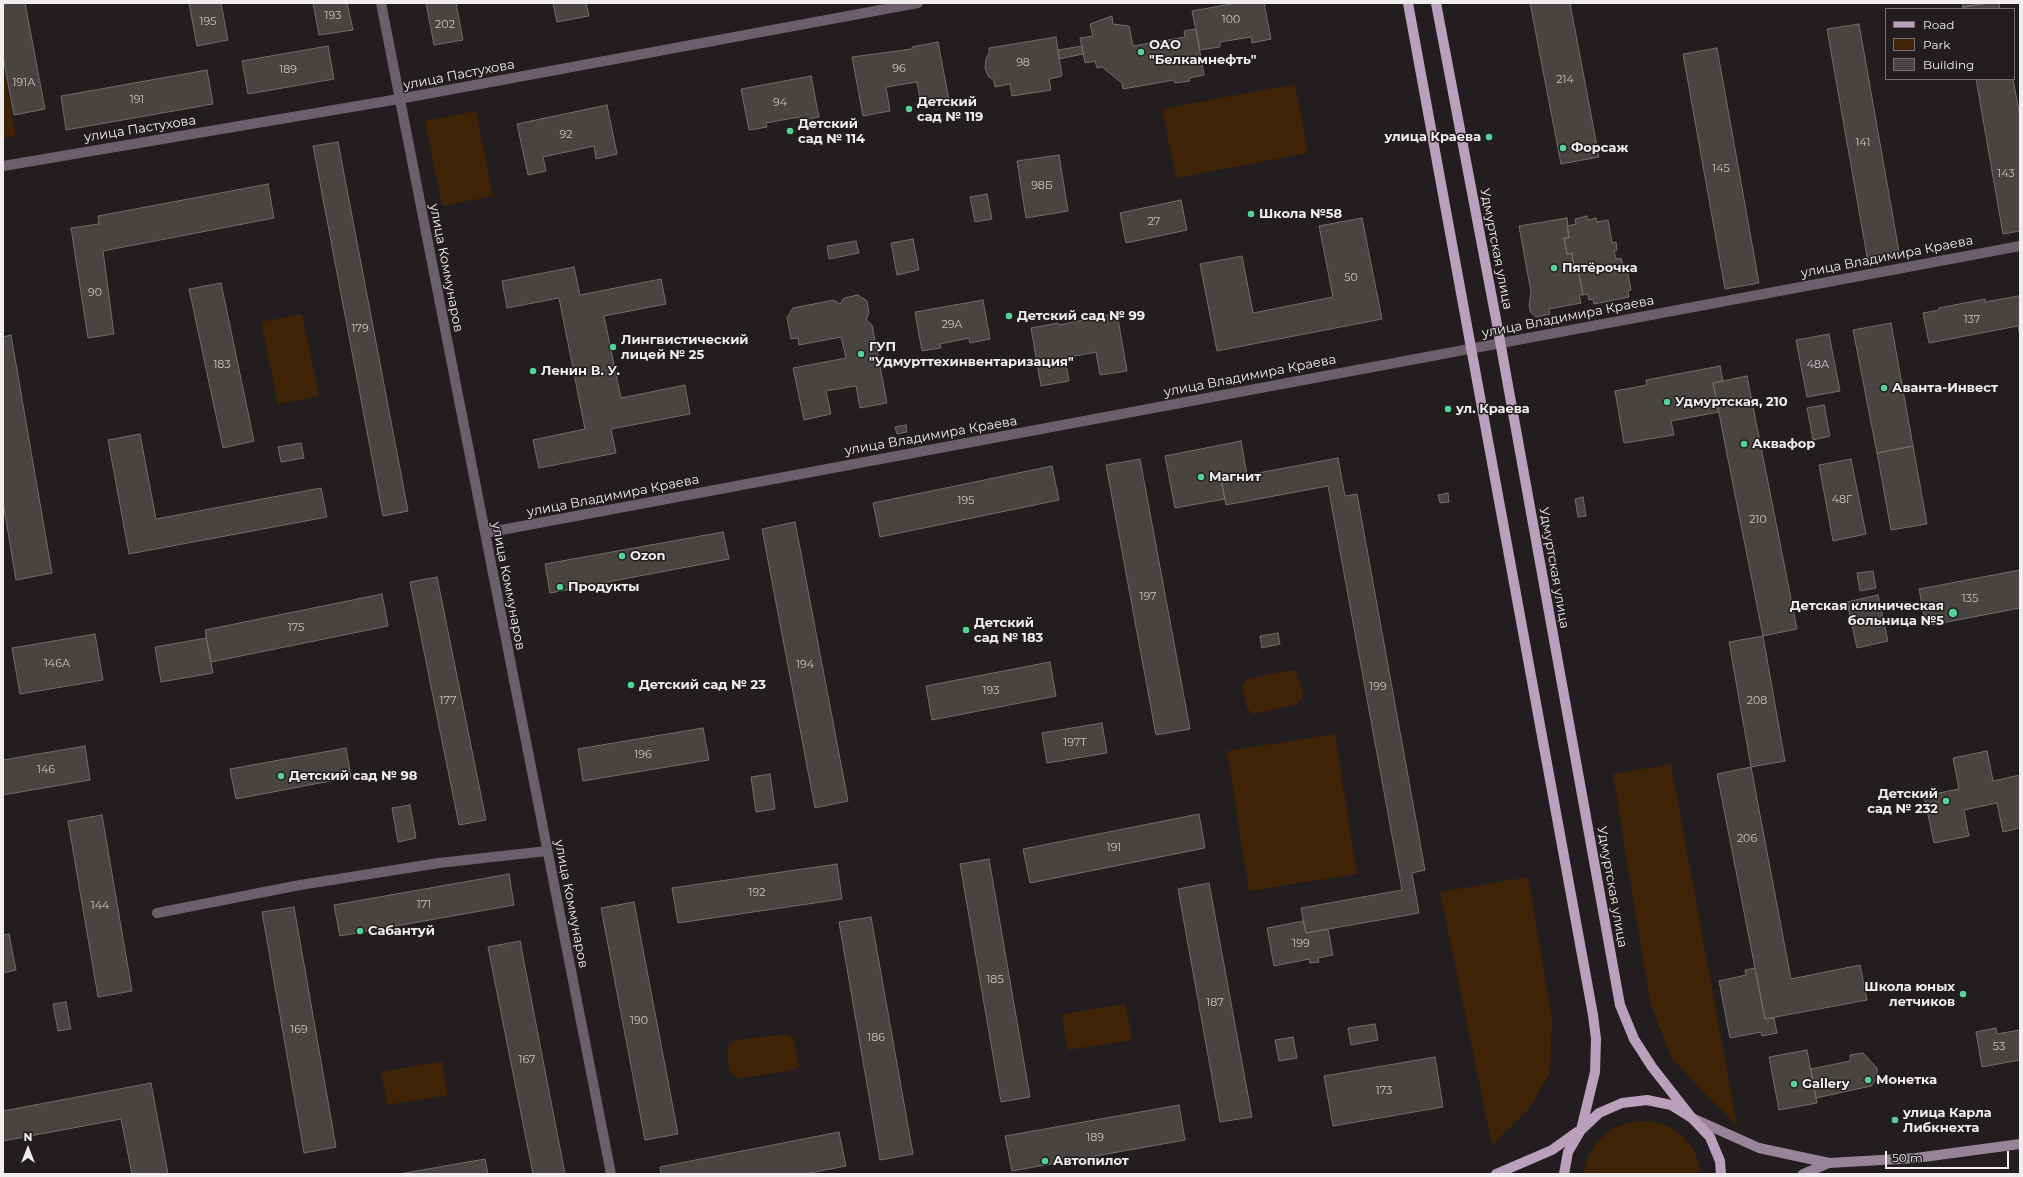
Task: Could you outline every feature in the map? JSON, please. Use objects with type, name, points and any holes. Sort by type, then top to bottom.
[{"type":"main road","points":[[1408,3],[1472,348],[1596,1039],[1595,1072],[1590,1099],[1581,1130],[1568,1152],[1564,1174]]},
{"type":"main road","name":"Удмуртская улица","points":[[1436,3],[1500,343],[1620,1005],[1634,1039],[1652,1067],[1692,1118]]},
{"type":"main road","points":[[1496,1174],[1552,1150],[1581,1130],[1599,1113],[1622,1103],[1646,1100],[1671,1105],[1692,1118],[1759,1148],[1829,1163],[1916,1158],[2020,1144]]},
{"type":"main road","points":[[1692,1118],[1710,1137],[1720,1161],[1721,1174]]},
{"type":"main road","points":[[1803,1174],[1829,1163]]},
{"type":"street","name":"улица Коммунаров","points":[[381,3],[611,1174]]},
{"type":"street","name":"улица Пастухова","points":[[3,166],[399,99],[918,3]]},
{"type":"street","name":"улица Владимира Краева","points":[[485,533],[2020,246]]},
{"type":"street","points":[[157,913],[315,883],[439,863],[547,851]]},
{"type":"green space","points":[[3,64],[16,136],[3,138]]},
{"type":"green space","points":[[1295,84],[1308,153],[1176,178],[1162,109]]},
{"type":"green space","points":[[476,111],[493,196],[442,206],[425,121]]},
{"type":"green space","points":[[302,314],[319,396],[278,404],[261,322]]},
{"type":"green space","points":[[1286,671],[1296,671],[1303,694],[1302,700],[1294,705],[1253,714],[1247,708],[1242,686],[1247,679]]},
{"type":"green space","points":[[1335,734],[1357,874],[1249,891],[1227,751]]},
{"type":"green space","points":[[1671,764],[1737,1125],[1704,1093],[1671,1057],[1650,1002],[1613,774]]},
{"type":"green space","points":[[1528,877],[1552,1020],[1550,1072],[1529,1109],[1492,1145],[1440,892]]},
{"type":"green space","points":[[1126,1004],[1132,1040],[1068,1050],[1062,1014]]},
{"type":"green space","points":[[786,1034],[793,1037],[799,1065],[795,1070],[737,1079],[732,1075],[729,1068],[727,1049],[730,1043],[737,1040]]},
{"type":"green space","points":[[442,1061],[448,1095],[387,1105],[381,1072]]},
{"type":"green space","points":[[1649,1121],[1668,1126],[1683,1137],[1695,1152],[1701,1174],[1584,1174],[1587,1159],[1597,1142],[1612,1129],[1630,1122]]},
{"type":"building","points":[[3,3],[25,3],[45,109],[14,115],[3,57]]},
{"type":"building","points":[[189,3],[221,3],[228,40],[197,46]]},
{"type":"building","points":[[313,3],[347,3],[353,30],[319,35]]},
{"type":"building","points":[[426,3],[456,3],[463,40],[434,45]]},
{"type":"building","points":[[553,3],[586,3],[589,16],[557,22]]},
{"type":"building","points":[[1237,3],[1264,3],[1271,39],[1252,43],[1251,37],[1220,42],[1220,47],[1200,50],[1192,11]]},
{"type":"building","points":[[1530,3],[1570,3],[1599,157],[1561,164]]},
{"type":"building","points":[[1962,3],[1988,3],[1963,7]]},
{"type":"building","points":[[1988,3],[1999,3],[2000,8],[1963,8]]},
{"type":"building","name":"ОАО \"Белкамнефть\"","points":[[1112,16],[1113,24],[1129,26],[1133,46],[1185,37],[1184,31],[1196,29],[1204,75],[1189,78],[1190,81],[1175,83],[1174,80],[1123,89],[1122,83],[1102,67],[1097,68],[1095,61],[1085,63],[1080,38],[1093,36],[1090,24]]},
{"type":"building","points":[[1859,24],[1900,257],[1868,262],[1827,29]]},
{"type":"building","points":[[1056,37],[1062,76],[1049,79],[1051,90],[1012,96],[1010,84],[995,87],[994,81],[988,76],[985,68],[989,48]]},
{"type":"building","points":[[938,42],[949,100],[921,105],[917,82],[886,87],[890,111],[863,116],[852,57],[912,49],[912,47]]},
{"type":"building","points":[[328,46],[334,79],[248,94],[242,61]]},
{"type":"building","points":[[1082,46],[1083,54],[1059,59],[1058,50]]},
{"type":"building","points":[[1717,48],[1759,283],[1725,289],[1683,54]]},
{"type":"building","points":[[207,70],[213,104],[66,130],[61,96]]},
{"type":"building","points":[[811,76],[819,117],[799,121],[799,117],[766,123],[767,127],[749,130],[741,89]]},
{"type":"building","points":[[1976,80],[2013,80],[2020,117],[2020,231],[2003,234]]},
{"type":"building","points":[[607,105],[617,154],[596,159],[594,146],[543,157],[546,171],[528,175],[517,124]]},
{"type":"building","points":[[338,142],[408,511],[383,516],[313,146]]},
{"type":"building","points":[[1059,155],[1068,211],[1026,218],[1017,161]]},
{"type":"building","points":[[268,184],[274,218],[103,251],[114,334],[88,338],[71,228],[99,224],[98,216]]},
{"type":"building","points":[[987,194],[992,219],[975,222],[970,197]]},
{"type":"building","points":[[1181,200],[1187,230],[1126,243],[1120,213]]},
{"type":"building","points":[[1587,216],[1588,220],[1596,218],[1597,222],[1608,220],[1612,243],[1616,242],[1617,250],[1614,251],[1616,259],[1621,258],[1623,265],[1626,264],[1631,290],[1628,291],[1629,297],[1594,304],[1593,299],[1589,300],[1588,294],[1583,295],[1578,269],[1582,268],[1581,266],[1574,267],[1572,253],[1567,254],[1564,238],[1569,238],[1567,226],[1576,224],[1575,219]]},
{"type":"building","points":[[1362,218],[1382,319],[1217,351],[1200,264],[1242,256],[1253,313],[1333,297],[1319,226]]},
{"type":"building","name":"Пятёрочка","points":[[1567,218],[1569,238],[1564,238],[1567,254],[1572,253],[1574,267],[1581,266],[1582,268],[1578,269],[1583,295],[1579,295],[1581,303],[1549,309],[1550,314],[1536,317],[1531,313],[1529,306],[1531,292],[1519,226]]},
{"type":"building","points":[[913,239],[919,270],[897,275],[891,243]]},
{"type":"building","points":[[856,241],[859,253],[829,259],[827,246]]},
{"type":"building","points":[[574,267],[580,295],[661,279],[666,304],[604,316],[621,398],[685,385],[690,414],[611,429],[616,453],[539,468],[533,440],[585,429],[559,298],[507,308],[502,281]]},
{"type":"building","points":[[221,283],[254,441],[223,448],[189,289]]},
{"type":"building","name":"ГУП \"Удмурттехинвентаризация\"","points":[[858,295],[867,301],[869,313],[866,320],[872,325],[887,403],[860,408],[856,386],[826,391],[831,414],[804,420],[793,368],[846,358],[841,337],[799,345],[798,338],[791,339],[787,318],[793,308],[834,300],[840,304],[844,298]]},
{"type":"building","points":[[2018,296],[2020,301],[2020,336],[2018,326],[1929,343],[1923,313],[1939,310],[1939,308],[1985,299],[1985,302]]},
{"type":"building","points":[[983,300],[990,339],[970,343],[969,338],[940,344],[941,348],[922,351],[915,312]]},
{"type":"building","points":[[1117,313],[1127,371],[1100,375],[1096,352],[1065,358],[1069,381],[1041,386],[1031,328],[1058,323],[1059,325]]},
{"type":"building","name":"Аванта-Инвест","points":[[1891,323],[1913,446],[1877,453],[1853,330]]},
{"type":"building","points":[[1829,334],[1840,391],[1807,397],[1796,340]]},
{"type":"building","points":[[11,335],[52,573],[16,580],[3,502],[3,337]]},
{"type":"building","name":"Удмуртская, 210","points":[[1720,366],[1723,381],[1713,383],[1719,412],[1671,421],[1674,435],[1624,443],[1615,391],[1647,385],[1646,380]]},
{"type":"building","points":[[1747,376],[1797,629],[1763,636],[1713,383]]},
{"type":"building","points":[[1824,405],[1830,436],[1813,440],[1807,408]]},
{"type":"building","points":[[906,425],[907,432],[897,434],[895,427]]},
{"type":"building","points":[[140,434],[156,519],[321,488],[327,517],[129,554],[108,440]]},
{"type":"building","name":"Магнит","points":[[1241,441],[1247,475],[1221,480],[1225,499],[1175,508],[1165,456]]},
{"type":"building","points":[[301,443],[304,458],[281,462],[278,447]]},
{"type":"building","points":[[1913,446],[1927,524],[1891,530],[1877,453]]},
{"type":"building","points":[[1338,458],[1345,496],[1357,494],[1425,870],[1412,873],[1419,913],[1306,933],[1301,908],[1402,890],[1328,486],[1226,505],[1221,480]]},
{"type":"building","points":[[1140,459],[1190,729],[1156,735],[1106,465]]},
{"type":"building","points":[[1851,459],[1866,534],[1833,541],[1819,465]]},
{"type":"building","points":[[1052,466],[1059,500],[880,537],[873,503]]},
{"type":"building","points":[[1448,493],[1449,502],[1440,503],[1438,495]]},
{"type":"building","points":[[1583,497],[1586,516],[1578,517],[1575,499]]},
{"type":"building","points":[[795,522],[848,801],[815,808],[762,529]]},
{"type":"building","points":[[723,532],[729,559],[550,593],[545,564]]},
{"type":"building","points":[[2020,570],[2020,608],[1926,626],[1919,589]]},
{"type":"building","points":[[1873,571],[1876,588],[1860,591],[1857,573]]},
{"type":"building","points":[[437,577],[486,820],[459,825],[410,582]]},
{"type":"building","points":[[382,594],[388,626],[211,662],[205,630]]},
{"type":"building","points":[[1878,595],[1888,641],[1857,648],[1847,602]]},
{"type":"building","points":[[1278,633],[1280,644],[1262,648],[1260,636]]},
{"type":"building","points":[[95,634],[103,680],[20,694],[12,648]]},
{"type":"building","points":[[1763,636],[1785,761],[1751,767],[1729,642]]},
{"type":"building","points":[[206,638],[213,673],[161,682],[155,647]]},
{"type":"building","points":[[1050,662],[1056,696],[932,720],[926,686]]},
{"type":"building","points":[[1102,723],[1107,753],[1047,763],[1042,733]]},
{"type":"building","points":[[703,728],[709,760],[583,781],[578,749]]},
{"type":"building","points":[[85,746],[90,780],[3,795],[3,760]]},
{"type":"building","points":[[346,748],[351,777],[236,799],[230,769]]},
{"type":"building","points":[[1987,751],[1993,781],[2020,775],[2020,828],[2003,832],[1997,803],[1964,810],[1969,836],[1934,843],[1924,796],[1959,789],[1953,758]]},
{"type":"building","points":[[1751,767],[1791,979],[1860,965],[1867,1000],[1765,1019],[1717,774]]},
{"type":"building","points":[[770,774],[775,809],[756,812],[751,777]]},
{"type":"building","points":[[410,805],[416,838],[398,842],[392,808]]},
{"type":"building","points":[[1199,814],[1205,848],[1030,883],[1023,849]]},
{"type":"building","points":[[102,815],[132,991],[98,997],[68,821]]},
{"type":"building","points":[[989,859],[1030,1097],[1001,1102],[960,864]]},
{"type":"building","points":[[837,864],[842,899],[678,923],[672,888]]},
{"type":"building","points":[[509,874],[514,905],[340,936],[334,905]]},
{"type":"building","points":[[1209,883],[1252,1117],[1220,1122],[1178,889]]},
{"type":"building","points":[[634,902],[678,1134],[645,1140],[601,908]]},
{"type":"building","points":[[294,907],[336,1147],[304,1153],[262,912]]},
{"type":"building","points":[[871,917],[913,1154],[880,1160],[839,922]]},
{"type":"building","points":[[1303,921],[1306,933],[1328,929],[1333,955],[1318,958],[1319,962],[1310,963],[1309,959],[1274,966],[1267,928]]},
{"type":"building","points":[[9,934],[16,970],[3,973],[3,935]]},
{"type":"building","points":[[520,941],[565,1174],[533,1174],[488,947]]},
{"type":"building","points":[[1755,968],[1765,1019],[1774,1018],[1777,1033],[1762,1036],[1761,1032],[1730,1038],[1719,981],[1746,975],[1745,970]]},
{"type":"building","points":[[66,1002],[71,1029],[58,1031],[53,1004]]},
{"type":"building","points":[[1375,1024],[1378,1040],[1351,1045],[1348,1028]]},
{"type":"building","points":[[1996,1028],[1997,1034],[2020,1030],[2020,1060],[1982,1067],[1976,1032]]},
{"type":"building","points":[[1293,1037],[1297,1058],[1279,1061],[1275,1040]]},
{"type":"building","name":"Gallery","points":[[1807,1050],[1817,1103],[1779,1110],[1769,1057]]},
{"type":"building","name":"Монетка","points":[[1863,1053],[1877,1068],[1877,1078],[1871,1086],[1816,1098],[1811,1069],[1850,1061],[1850,1055]]},
{"type":"building","points":[[1435,1057],[1443,1107],[1333,1126],[1324,1076]]},
{"type":"building","points":[[151,1083],[168,1174],[132,1174],[121,1119],[3,1141],[3,1111]]},
{"type":"building","points":[[1179,1105],[1185,1140],[1012,1171],[1005,1136]]},
{"type":"building","points":[[839,1132],[846,1166],[805,1174],[661,1174],[660,1167]]},
{"type":"building","points":[[485,1159],[488,1174],[399,1174]]},
{"type":"place","name":"ОАО \"Белкамнефть\"","points":[[1141,52]]},
{"type":"place","name":"Детский сад № 119","points":[[909,109]]},
{"type":"place","name":"Детский сад № 114","points":[[790,131]]},
{"type":"place","name":"улица Краева","points":[[1489,137]]},
{"type":"place","name":"Форсаж","points":[[1563,148]]},
{"type":"place","name":"Школа №58","points":[[1251,214]]},
{"type":"place","name":"Пятёрочка","points":[[1554,268]]},
{"type":"place","name":"Детский сад № 99","points":[[1009,316]]},
{"type":"place","name":"Лингвистический лицей № 25","points":[[613,347]]},
{"type":"place","name":"ГУП \"Удмурттехинвентаризация\"","points":[[861,354]]},
{"type":"place","name":"Ленин В. У.","points":[[533,371]]},
{"type":"place","name":"Аванта-Инвест","points":[[1884,388]]},
{"type":"place","name":"Удмуртская, 210","points":[[1667,402]]},
{"type":"place","name":"ул. Краева","points":[[1448,409]]},
{"type":"place","name":"Аквафор","points":[[1744,444]]},
{"type":"place","name":"Магнит","points":[[1201,477]]},
{"type":"place","name":"Ozon","points":[[622,556]]},
{"type":"place","name":"Продукты","points":[[560,587]]},
{"type":"place","name":"Детская клиническая больница №5","points":[[1953,613]]},
{"type":"place","name":"Детский сад № 183","points":[[966,630]]},
{"type":"place","name":"Детский сад № 23","points":[[631,685]]},
{"type":"place","name":"Детский сад № 98","points":[[281,776]]},
{"type":"place","name":"Детский сад № 232","points":[[1946,801]]},
{"type":"place","name":"Сабантуй","points":[[360,931]]},
{"type":"place","name":"Школа юных летчиков","points":[[1963,994]]},
{"type":"place","name":"Монетка","points":[[1868,1080]]},
{"type":"place","name":"Gallery","points":[[1794,1084]]},
{"type":"place","name":"улица Карла Либкнехта","points":[[1895,1120]]},
{"type":"place","name":"Автопилот","points":[[1045,1161]]}]
